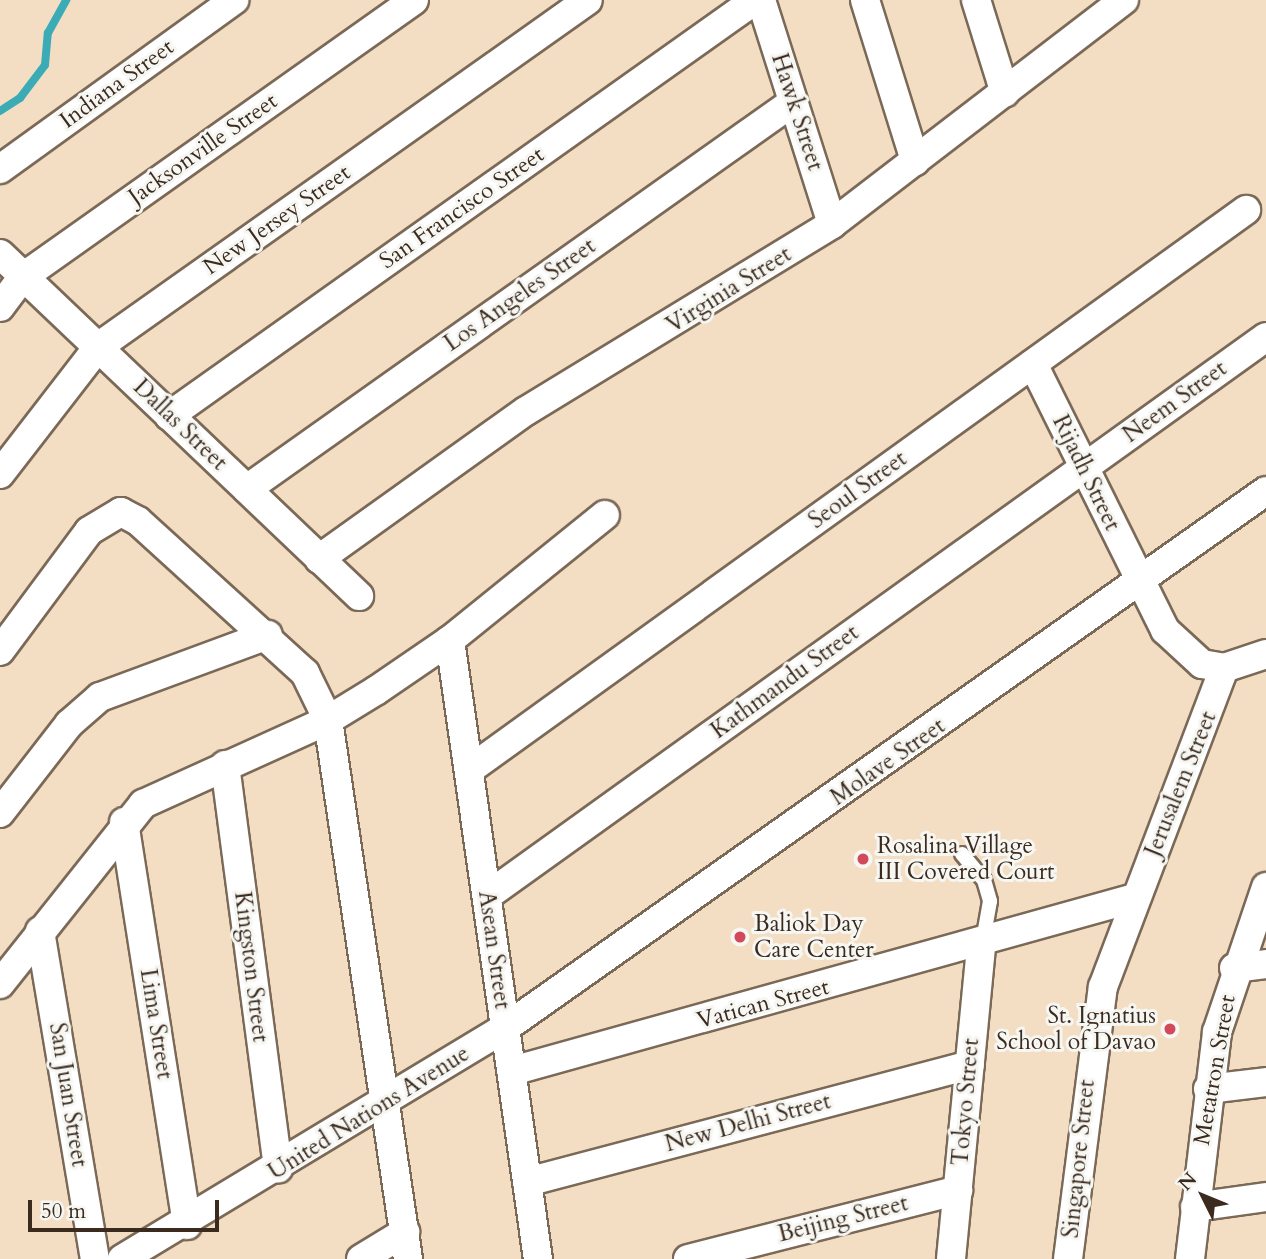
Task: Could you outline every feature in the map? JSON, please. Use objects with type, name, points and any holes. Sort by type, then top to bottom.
[{"type":"street","name":"Indiana Street","points":[[0,169],[234,0]]},
{"type":"street","name":"Jacksonville Street","points":[[0,307],[23,277],[414,0]]},
{"type":"street","name":"New Jersey Street","points":[[0,474],[98,347],[588,0]]},
{"type":"street","name":"San Francisco Street","points":[[169,416],[755,0]]},
{"type":"street","name":"Hawk Street","points":[[761,0],[832,224]]},
{"type":"street","points":[[865,0],[915,161]]},
{"type":"street","points":[[976,0],[1005,93]]},
{"type":"street","name":"Virginia Street","points":[[319,559],[526,411],[832,224],[1005,93],[1086,13],[1124,0]]},
{"type":"street","name":"Los Angeles Street","points":[[247,489],[793,102]]},
{"type":"street","name":"Seoul Street","points":[[469,770],[1246,210]]},
{"type":"street","name":"Dallas Street","points":[[0,254],[359,596]]},
{"type":"street","name":"Neem Street","points":[[1084,467],[1266,337]]},
{"type":"street","name":"Rijadh Street","points":[[1033,364],[1139,581],[1180,647],[1202,664],[1224,668]]},
{"type":"street","name":"Kathmandu Street","points":[[487,896],[1084,467]]},
{"type":"street","name":"Molave Street","points":[[505,1028],[1266,491]]},
{"type":"street","points":[[0,650],[89,531],[121,512],[268,635],[304,673],[328,720],[407,1245],[361,1259]]},
{"type":"street","points":[[0,984],[124,822],[164,790],[328,720],[450,640],[605,515]]},
{"type":"street","points":[[0,813],[69,724],[100,697],[268,635]]},
{"type":"street","name":"Asean Street","points":[[450,640],[538,1259]]},
{"type":"street","points":[[1224,668],[1266,654]]},
{"type":"street","name":"Jerusalem Street","points":[[1134,898],[1224,668]]},
{"type":"street","name":"Kingston Street","points":[[225,765],[278,1169]]},
{"type":"street","name":"Lima Street","points":[[124,822],[187,1225]]},
{"type":"street","name":"Metatron Street","points":[[1190,1259],[1208,1089],[1234,968],[1266,887]]},
{"type":"street","name":"Vatican Street","points":[[512,1072],[981,945],[1134,898]]},
{"type":"street","name":"Singapore Street","points":[[1068,1259],[1091,1049],[1103,987],[1134,898]]},
{"type":"street","name":"San Juan Street","points":[[40,931],[95,1259]]},
{"type":"street","name":"Tokyo Street","points":[[951,1259],[981,945]]},
{"type":"street","points":[[1234,968],[1266,964]]},
{"type":"street","name":"United Nations Avenue","points":[[122,1259],[187,1225],[505,1028]]},
{"type":"street","name":"New Delhi Street","points":[[527,1182],[970,1065]]},
{"type":"street","points":[[1208,1089],[1266,1082]]},
{"type":"street","name":"Beijing Street","points":[[688,1259],[958,1190]]},
{"type":"street","points":[[1195,1206],[1266,1197]]},
{"type":"lane","points":[[962,854],[984,880],[990,901],[981,945]]},
{"type":"waterway","points":[[0,111],[20,98],[45,65],[48,33],[66,0]]},
{"type":"place","name":"Rosalina Village III Covered Court","points":[[863,859]]},
{"type":"place","name":"Baliok Day Care Center","points":[[740,937]]},
{"type":"place","name":"St. Ignatius School of Davao","points":[[1170,1029]]}]
